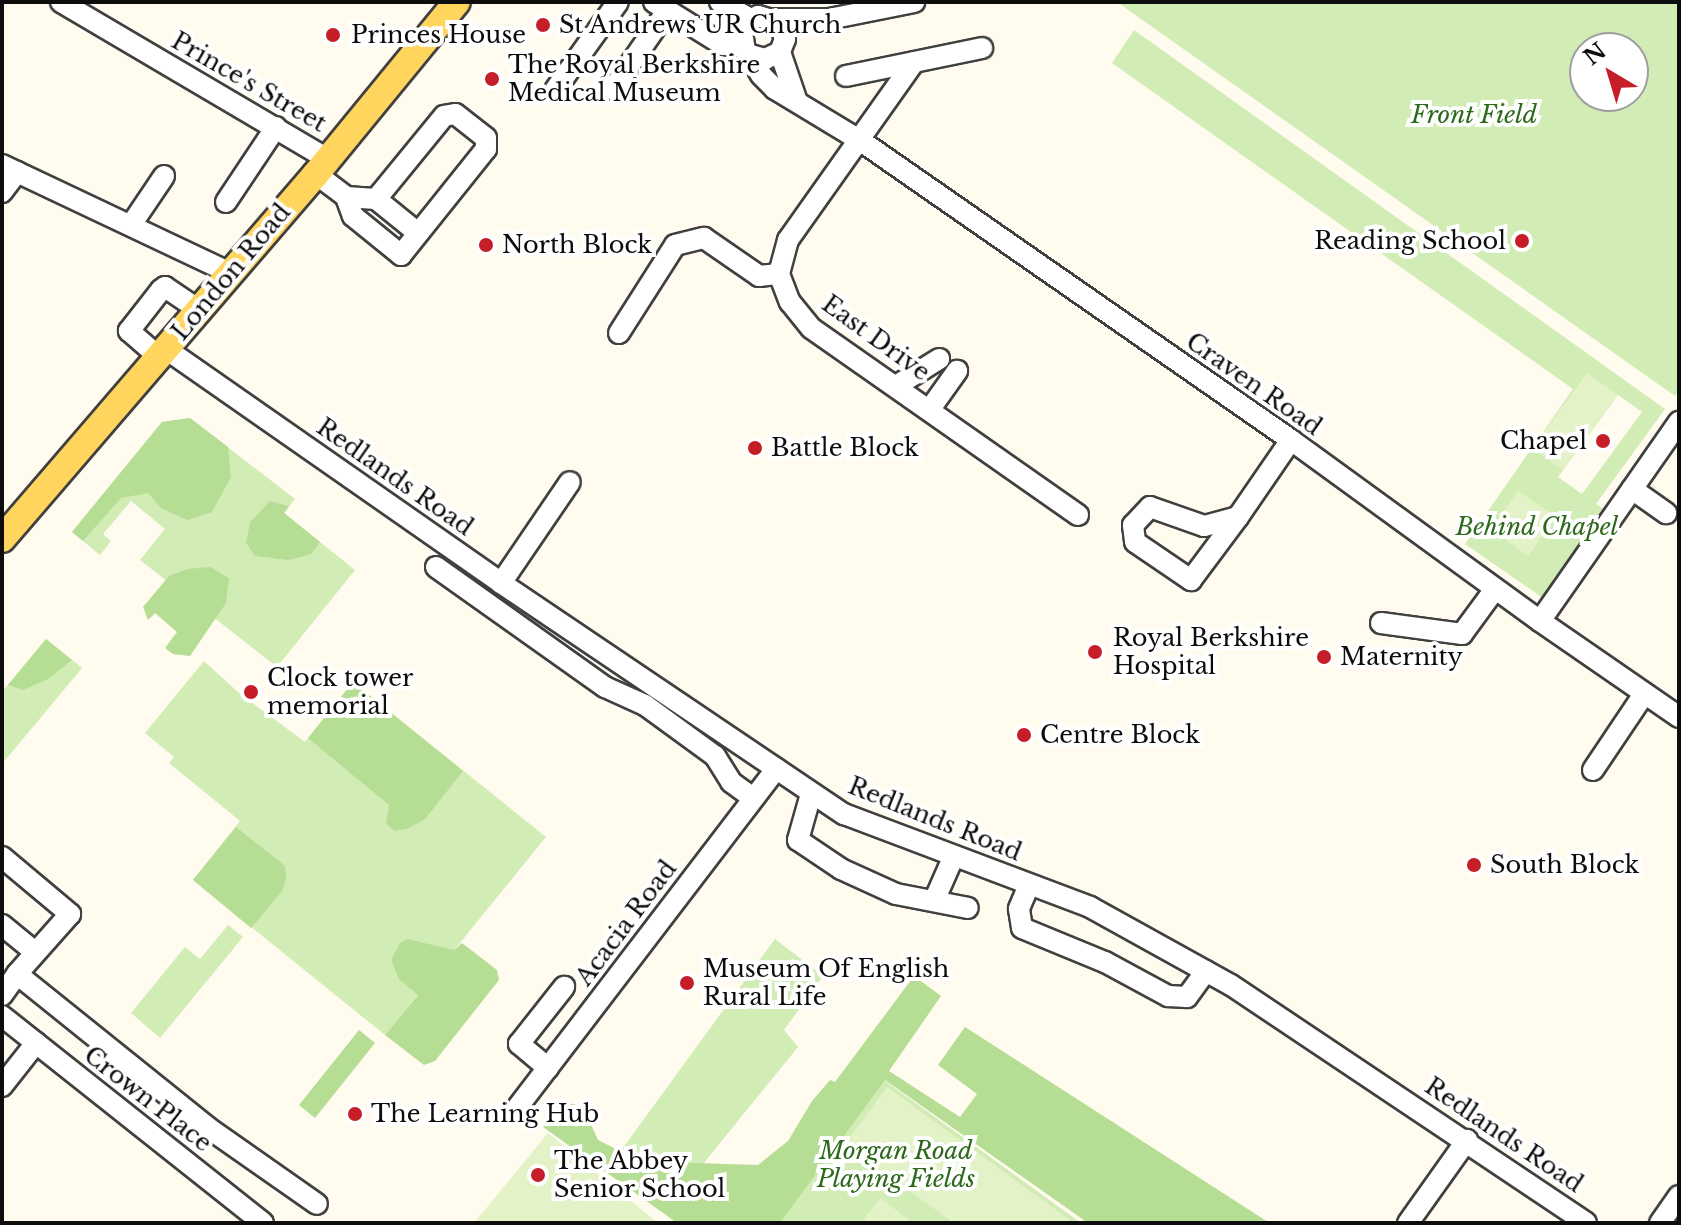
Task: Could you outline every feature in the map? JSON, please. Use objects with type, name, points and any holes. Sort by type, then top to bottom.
[{"type":"main road","name":"London Road","points":[[2,539],[322,167],[457,2]]},
{"type":"street","name":"Prince's Street","points":[[61,2],[276,127],[322,167],[346,197],[353,216],[401,255],[418,233]]},
{"type":"street","points":[[555,90],[618,2]]},
{"type":"street","points":[[720,2],[751,19]]},
{"type":"street","points":[[747,49],[742,32],[751,19],[764,15],[775,19],[829,19],[914,2]]},
{"type":"street","points":[[613,89],[661,6],[723,45],[747,49],[765,59],[829,19]]},
{"type":"street","points":[[775,19],[783,28],[782,46],[796,99]]},
{"type":"street","points":[[846,76],[982,48]]},
{"type":"street","name":"Craven Road","points":[[747,49],[761,75],[775,89],[861,141],[1291,440],[1495,589],[1679,717]]},
{"type":"street","points":[[619,333],[675,245],[704,238],[759,276],[779,274],[788,240],[914,62]]},
{"type":"street","points":[[346,197],[376,199],[418,233],[486,149],[486,138],[455,114],[444,116],[376,199]]},
{"type":"street","points":[[226,202],[276,127]]},
{"type":"street","points":[[2,192],[10,168],[230,273]]},
{"type":"street","points":[[131,225],[164,176]]},
{"type":"street","name":"East Drive","points":[[779,274],[790,302],[811,328],[1078,515]]},
{"type":"street","name":"Redlands Road","points":[[199,310],[165,287],[129,331],[811,794],[844,814],[953,858],[1090,907],[1206,971],[1467,1140],[1586,1223]]},
{"type":"street","points":[[896,386],[939,359]]},
{"type":"street","points":[[930,409],[957,371]]},
{"type":"street","points":[[1540,621],[1679,422]]},
{"type":"street","points":[[1238,517],[1204,526],[1150,507],[1133,525],[1135,542],[1191,580],[1238,517],[1291,440]]},
{"type":"street","points":[[501,583],[570,482]]},
{"type":"street","points":[[1632,489],[1666,513]]},
{"type":"street","points":[[436,567],[605,687],[657,714],[715,756],[731,782],[753,798]]},
{"type":"street","points":[[1381,623],[1462,634],[1495,589]]},
{"type":"street","points":[[1593,770],[1644,694]]},
{"type":"street","name":"Acacia Road","points":[[517,1108],[776,769]]},
{"type":"street","points":[[811,794],[798,840],[841,869],[896,894],[968,908]]},
{"type":"street","points":[[2,857],[70,914],[2,995]]},
{"type":"street","points":[[934,901],[953,858]]},
{"type":"street","points":[[1029,885],[1019,909],[1022,928],[1105,962],[1168,996],[1187,997],[1206,971]]},
{"type":"street","points":[[2,925],[35,952]]},
{"type":"street","points":[[17,974],[207,1127],[317,1204]]},
{"type":"street","points":[[548,1068],[519,1044],[564,987]]},
{"type":"street","name":"Crown Place","points":[[2,1016],[263,1223]]},
{"type":"street","points":[[2,1086],[36,1043]]},
{"type":"street","points":[[1408,1223],[1467,1140]]},
{"type":"street","points":[[1660,1223],[1679,1196]]},
{"type":"green space","name":"Front Field","points":[[1117,2],[1679,2],[1679,391],[1675,396]]},
{"type":"green space","name":"Behind Chapel","points":[[1134,30],[1665,409],[1596,504],[1608,512],[1546,600],[1465,544],[1573,389],[1112,63]],"holes":[[[1618,395],[1642,412],[1582,494],[1558,477]]]},
{"type":"green space","points":[[1587,373],[1618,395],[1563,470],[1532,448]]},
{"type":"green space","points":[[190,418],[295,499],[284,513],[355,570],[277,667],[140,560],[165,529],[131,501],[103,534],[111,541],[100,555],[72,532],[162,422]]},
{"type":"green space","points":[[190,418],[228,447],[231,477],[212,512],[187,520],[161,508],[148,493],[121,498],[83,541],[72,532],[162,422]]},
{"type":"green space","name":"Behind Chapel","points":[[1518,491],[1556,517],[1528,556],[1491,529]]},
{"type":"green space","points":[[270,501],[289,506],[284,513],[320,542],[311,554],[289,560],[255,556],[246,543],[250,522]]},
{"type":"green space","points":[[210,567],[229,578],[226,603],[190,656],[173,654],[165,648],[177,632],[155,613],[148,620],[143,607],[169,576],[187,569]]},
{"type":"green space","points":[[46,639],[82,668],[2,764],[2,692]]},
{"type":"green space","points":[[46,639],[72,660],[48,679],[23,690],[8,685]]},
{"type":"green space","points":[[204,661],[239,693],[305,742],[353,682],[546,837],[385,1035],[193,880],[240,821],[169,763],[174,757],[145,733]]},
{"type":"green space","points":[[353,682],[463,771],[425,819],[407,829],[394,831],[386,823],[389,805],[308,738]]},
{"type":"green space","points":[[236,827],[285,866],[286,879],[282,891],[251,928],[193,880]]},
{"type":"green space","points":[[228,925],[243,937],[160,1038],[131,1013],[185,947],[200,959]]},
{"type":"green space","points":[[407,939],[454,950],[462,943],[497,970],[499,980],[435,1061],[424,1065],[385,1035],[418,995],[399,979],[391,960],[400,943]]},
{"type":"green space","points":[[775,939],[823,976],[784,1030],[798,1047],[703,1164],[663,1162],[620,1152]]},
{"type":"green space","points":[[914,976],[941,996],[889,1071],[960,1117],[977,1094],[938,1065],[965,1027],[1268,1222],[1088,1223],[885,1080],[780,1223],[677,1223],[543,1127],[562,1101],[583,1107],[598,1140],[630,1156],[663,1162],[758,1165],[788,1141],[812,1101],[830,1080],[835,1082]]},
{"type":"green space","points":[[359,1030],[375,1043],[315,1118],[299,1105]]},
{"type":"green space","name":"Morgan Road Playing Fields","points":[[884,1080],[1081,1223],[780,1223]]},
{"type":"green space","name":"Morgan Road Playing Fields","points":[[887,1087],[1074,1223],[954,1223],[845,1144]]},
{"type":"green space","points":[[548,1133],[658,1223],[474,1223]]},
{"type":"green space","points":[[880,1198],[913,1223],[861,1223]]},
{"type":"place","name":"St Andrews UR Church","points":[[543,25]]},
{"type":"place","name":"Princes House","points":[[333,35]]},
{"type":"place","name":"The Royal Berkshire Medical Museum","points":[[492,79]]},
{"type":"place","name":"Reading School","points":[[1522,241]]},
{"type":"place","name":"North Block","points":[[486,245]]},
{"type":"place","name":"Chapel","points":[[1603,441]]},
{"type":"place","name":"Battle Block","points":[[755,448]]},
{"type":"place","name":"Royal Berkshire Hospital","points":[[1095,652]]},
{"type":"place","name":"Maternity","points":[[1324,657]]},
{"type":"place","name":"Clock tower memorial","points":[[251,692]]},
{"type":"place","name":"Centre Block","points":[[1024,735]]},
{"type":"place","name":"South Block","points":[[1474,865]]},
{"type":"place","name":"Museum Of English Rural Life","points":[[687,983]]},
{"type":"place","name":"The Learning Hub","points":[[355,1114]]},
{"type":"place","name":"The Abbey Senior School","points":[[538,1175]]}]
